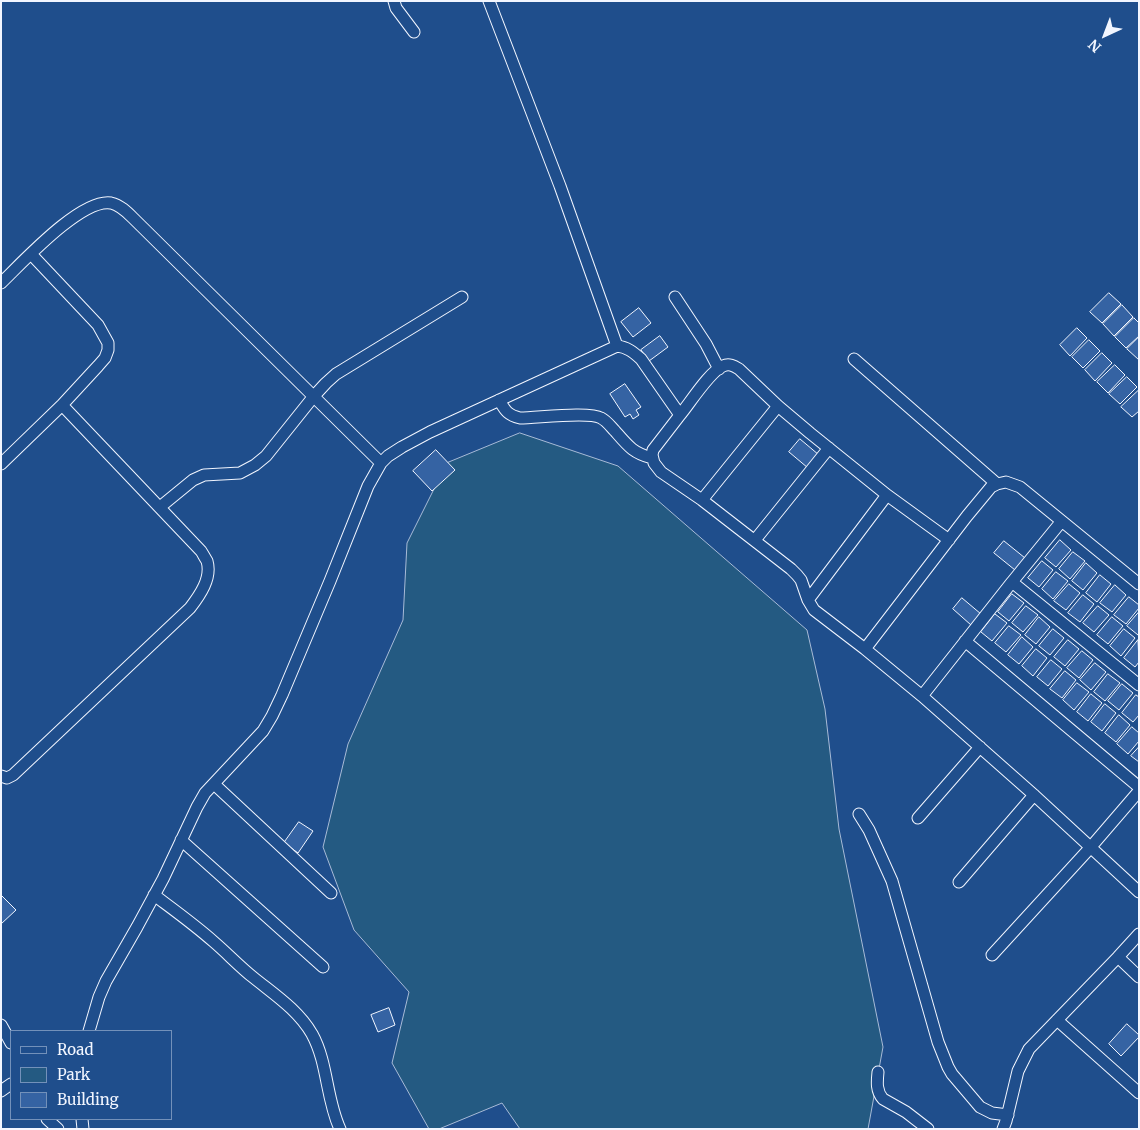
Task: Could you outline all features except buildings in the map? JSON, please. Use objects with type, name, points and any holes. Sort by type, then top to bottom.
[{"type":"street","points":[[394,1],[396,8],[414,32]]},
{"type":"street","points":[[489,1],[560,186],[616,346]]},
{"type":"street","points":[[1,283],[31,254],[69,221],[85,210],[104,203],[120,206],[381,462]]},
{"type":"street","points":[[1,464],[62,405],[105,358],[108,350],[108,343],[98,325],[31,254]]},
{"type":"street","points":[[160,507],[193,480],[204,476],[240,473],[255,465],[266,456],[314,396],[336,374],[462,297]]},
{"type":"street","points":[[675,297],[706,344],[718,369]]},
{"type":"street","points":[[89,1030],[106,981],[154,895],[205,793],[263,731],[272,716],[330,581],[368,486],[381,462],[423,436],[616,346],[628,348],[641,359],[680,415]]},
{"type":"street","points":[[854,359],[997,484]]},
{"type":"street","points":[[949,540],[887,495],[778,406],[739,369],[729,365],[718,369],[711,376],[654,446],[652,458],[662,472],[755,540],[798,575],[808,600],[820,616],[922,696],[1034,795],[1139,892]]},
{"type":"street","points":[[499,400],[507,413],[520,418],[588,414],[602,418],[634,451],[652,458]]},
{"type":"street","points":[[1,776],[7,778],[13,775],[190,608],[199,597],[208,574],[207,562],[201,551],[62,405]]},
{"type":"street","points":[[702,500],[778,406]]},
{"type":"street","points":[[755,540],[829,448]]},
{"type":"street","points":[[864,649],[973,508],[997,484],[1006,482],[1020,487],[1139,584]]},
{"type":"street","points":[[808,600],[887,495]]},
{"type":"street","points":[[922,696],[1061,522]]},
{"type":"street","points":[[1012,582],[1139,685]]},
{"type":"street","points":[[965,641],[1139,787]]},
{"type":"street","points":[[918,818],[980,747]]},
{"type":"street","points":[[214,784],[331,893]]},
{"type":"street","points":[[992,955],[1090,848],[1139,791]]},
{"type":"street","points":[[959,882],[1034,795]]},
{"type":"street","points":[[859,814],[869,830],[892,881],[938,1042],[948,1068],[980,1107],[992,1114],[1008,1115]]},
{"type":"street","points":[[181,840],[323,967]]},
{"type":"street","points":[[154,895],[213,941],[282,1000],[304,1022],[318,1047],[332,1107],[340,1129]]},
{"type":"street","points":[[1003,1129],[1018,1071],[1030,1049],[1139,934]]},
{"type":"street","points":[[1118,957],[1139,976]]},
{"type":"street","points":[[1057,1020],[1139,1093]]},
{"type":"street","points":[[1,1025],[10,1042]]},
{"type":"street","points":[[878,1072],[877,1086],[880,1096],[906,1112],[928,1129]]},
{"type":"street","points":[[48,1120],[58,1129]]},
{"type":"green space","points":[[520,433],[618,466],[807,630],[825,709],[839,829],[883,1047],[868,1129],[520,1129],[502,1103],[439,1129],[429,1129],[392,1063],[409,992],[354,930],[323,847],[348,744],[403,620],[407,543],[447,463]]}]
